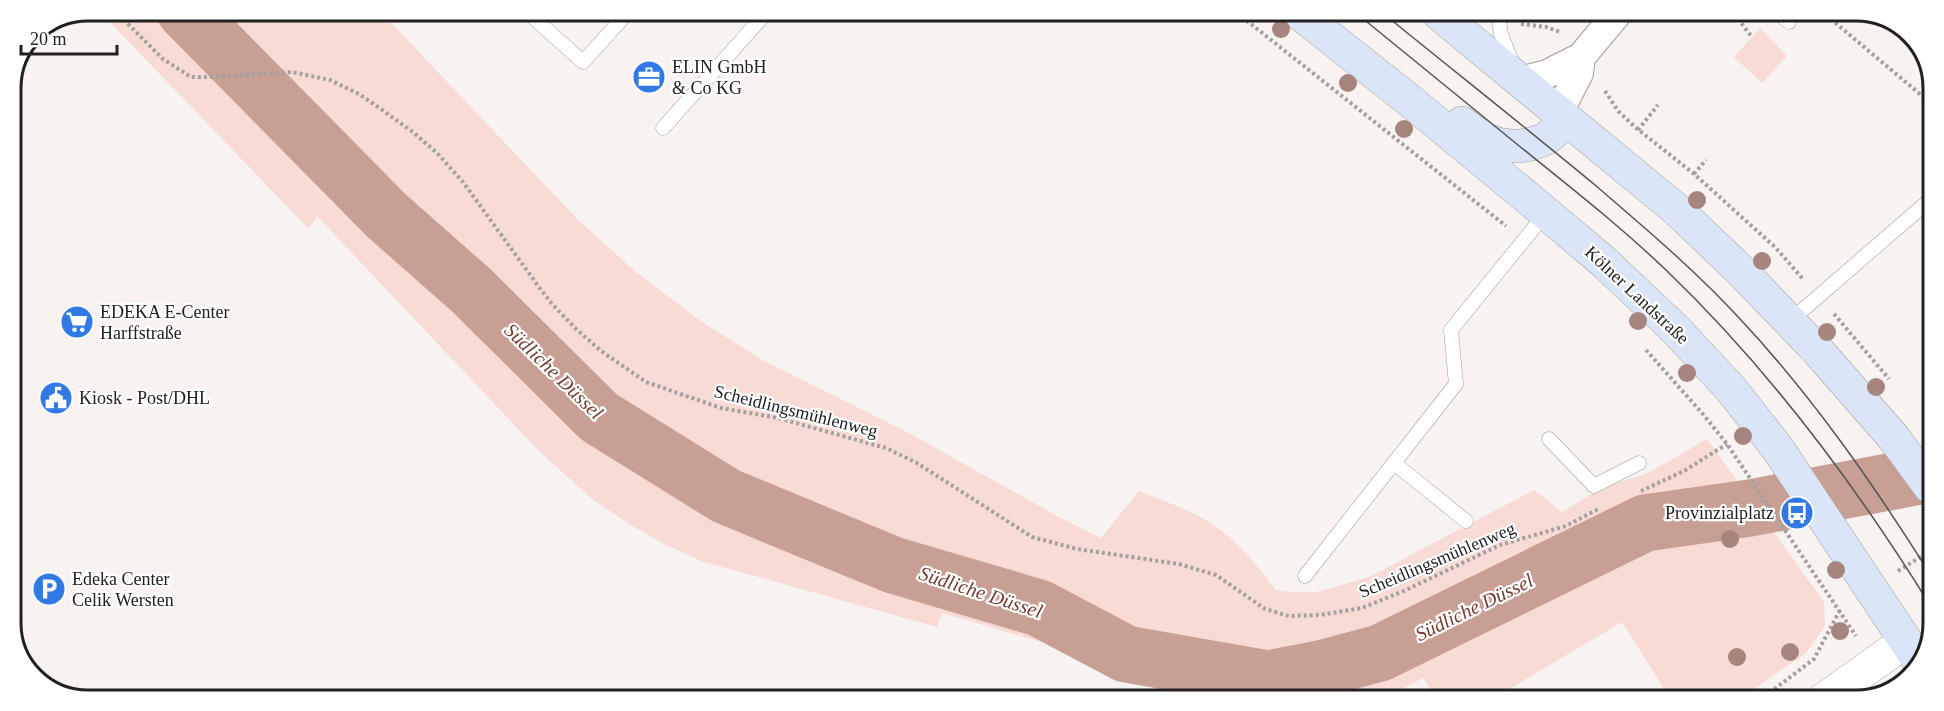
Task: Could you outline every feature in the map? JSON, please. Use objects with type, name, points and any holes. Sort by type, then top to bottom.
[{"type":"main road","name":"Kölner Landstraße","points":[[1309,21],[1546,213],[1604,262],[1676,330],[1731,388],[1791,469],[1846,551],[1918,642]]},
{"type":"main road","points":[[1447,21],[1677,210],[1741,271],[1790,321],[1893,438],[1923,478]]},
{"type":"main road","points":[[1409,100],[1430,97],[1470,129],[1501,145],[1520,146],[1541,141],[1556,131],[1560,113]]},
{"type":"street","points":[[1520,81],[1547,74],[1574,48],[1608,21]]},
{"type":"street","points":[[1560,113],[1579,74],[1574,48]]},
{"type":"street","points":[[1839,690],[1918,642]]},
{"type":"lane","points":[[537,21],[583,62],[620,21]]},
{"type":"lane","points":[[663,128],[759,21]]},
{"type":"lane","points":[[1499,21],[1506,52],[1520,81]]},
{"type":"lane","points":[[1790,321],[1923,206]]},
{"type":"lane","points":[[1305,576],[1456,384],[1451,330],[1546,213]]},
{"type":"lane","points":[[1549,439],[1594,486],[1639,463]]},
{"type":"lane","points":[[1394,463],[1466,521]]},
{"type":"path","name":"Scheidlingsmühlenweg","points":[[126,21],[163,59],[192,77],[292,72],[330,80],[359,94],[413,132],[438,154],[463,182],[523,266],[567,320],[601,351],[646,382],[721,408],[778,418],[886,448],[917,464],[1032,537],[1077,549],[1179,564],[1216,576],[1265,609],[1289,616],[1320,615],[1362,608],[1406,590],[1500,545],[1566,526],[1602,507]]},
{"type":"path","points":[[1739,21],[1752,37]]},
{"type":"path","points":[[1833,21],[1923,97]]},
{"type":"path","points":[[1515,23],[1546,27],[1561,33],[1574,48]]},
{"type":"path","points":[[1599,83],[1618,111],[1638,130],[1694,174],[1775,247],[1896,387]]},
{"type":"path","points":[[1638,130],[1658,105]]},
{"type":"path","points":[[1694,174],[1706,160]]},
{"type":"path","points":[[1919,413],[1923,418]]},
{"type":"path","points":[[1638,492],[1684,471],[1727,444]]},
{"type":"path","points":[[1751,480],[1853,631]]},
{"type":"path","points":[[1773,690],[1814,659],[1839,609]]},
{"type":"shaded area","points":[[109,21],[389,21],[578,220],[636,272],[699,320],[764,361],[909,433],[1057,516],[1101,538],[1139,491],[1188,511],[1229,537],[1258,567],[1275,590],[1317,592],[1369,577],[1534,490],[1562,512],[1609,484],[1648,473],[1707,439],[1824,602],[1825,626],[1806,653],[1752,690],[1665,690],[1622,622],[1508,690],[1431,690],[1423,678],[1398,690],[1206,690],[942,613],[937,627],[701,561],[662,543],[629,524],[591,498],[540,452],[317,216],[309,229]]},
{"type":"shaded area","points":[[1760,28],[1787,56],[1762,83],[1734,57]]},
{"type":"waterway","name":"Südliche Düssel","points":[[195,21],[387,216],[471,290],[599,417],[726,496],[893,565],[1039,608],[1126,654],[1268,679],[1320,669],[1380,653],[1645,523],[1750,508],[1923,476]]},
{"type":"tram line","points":[[1366,21],[1613,222],[1705,309],[1776,388],[1809,430],[1872,516],[1923,594]]},
{"type":"tram line","points":[[1393,21],[1595,185],[1670,250],[1724,302],[1767,349],[1842,442],[1923,563]]},
{"type":"place","name":"ELIN GmbH & Co KG","points":[[649,77]]},
{"type":"place","name":"EDEKA E-Center Harffstraße","points":[[77,322]]},
{"type":"place","name":"Kiosk - Post/DHL","points":[[56,398]]},
{"type":"place","name":"Provinzialplatz","points":[[1797,513]]},
{"type":"place","name":"Edeka Center Celik Wersten","points":[[49,589]]}]
